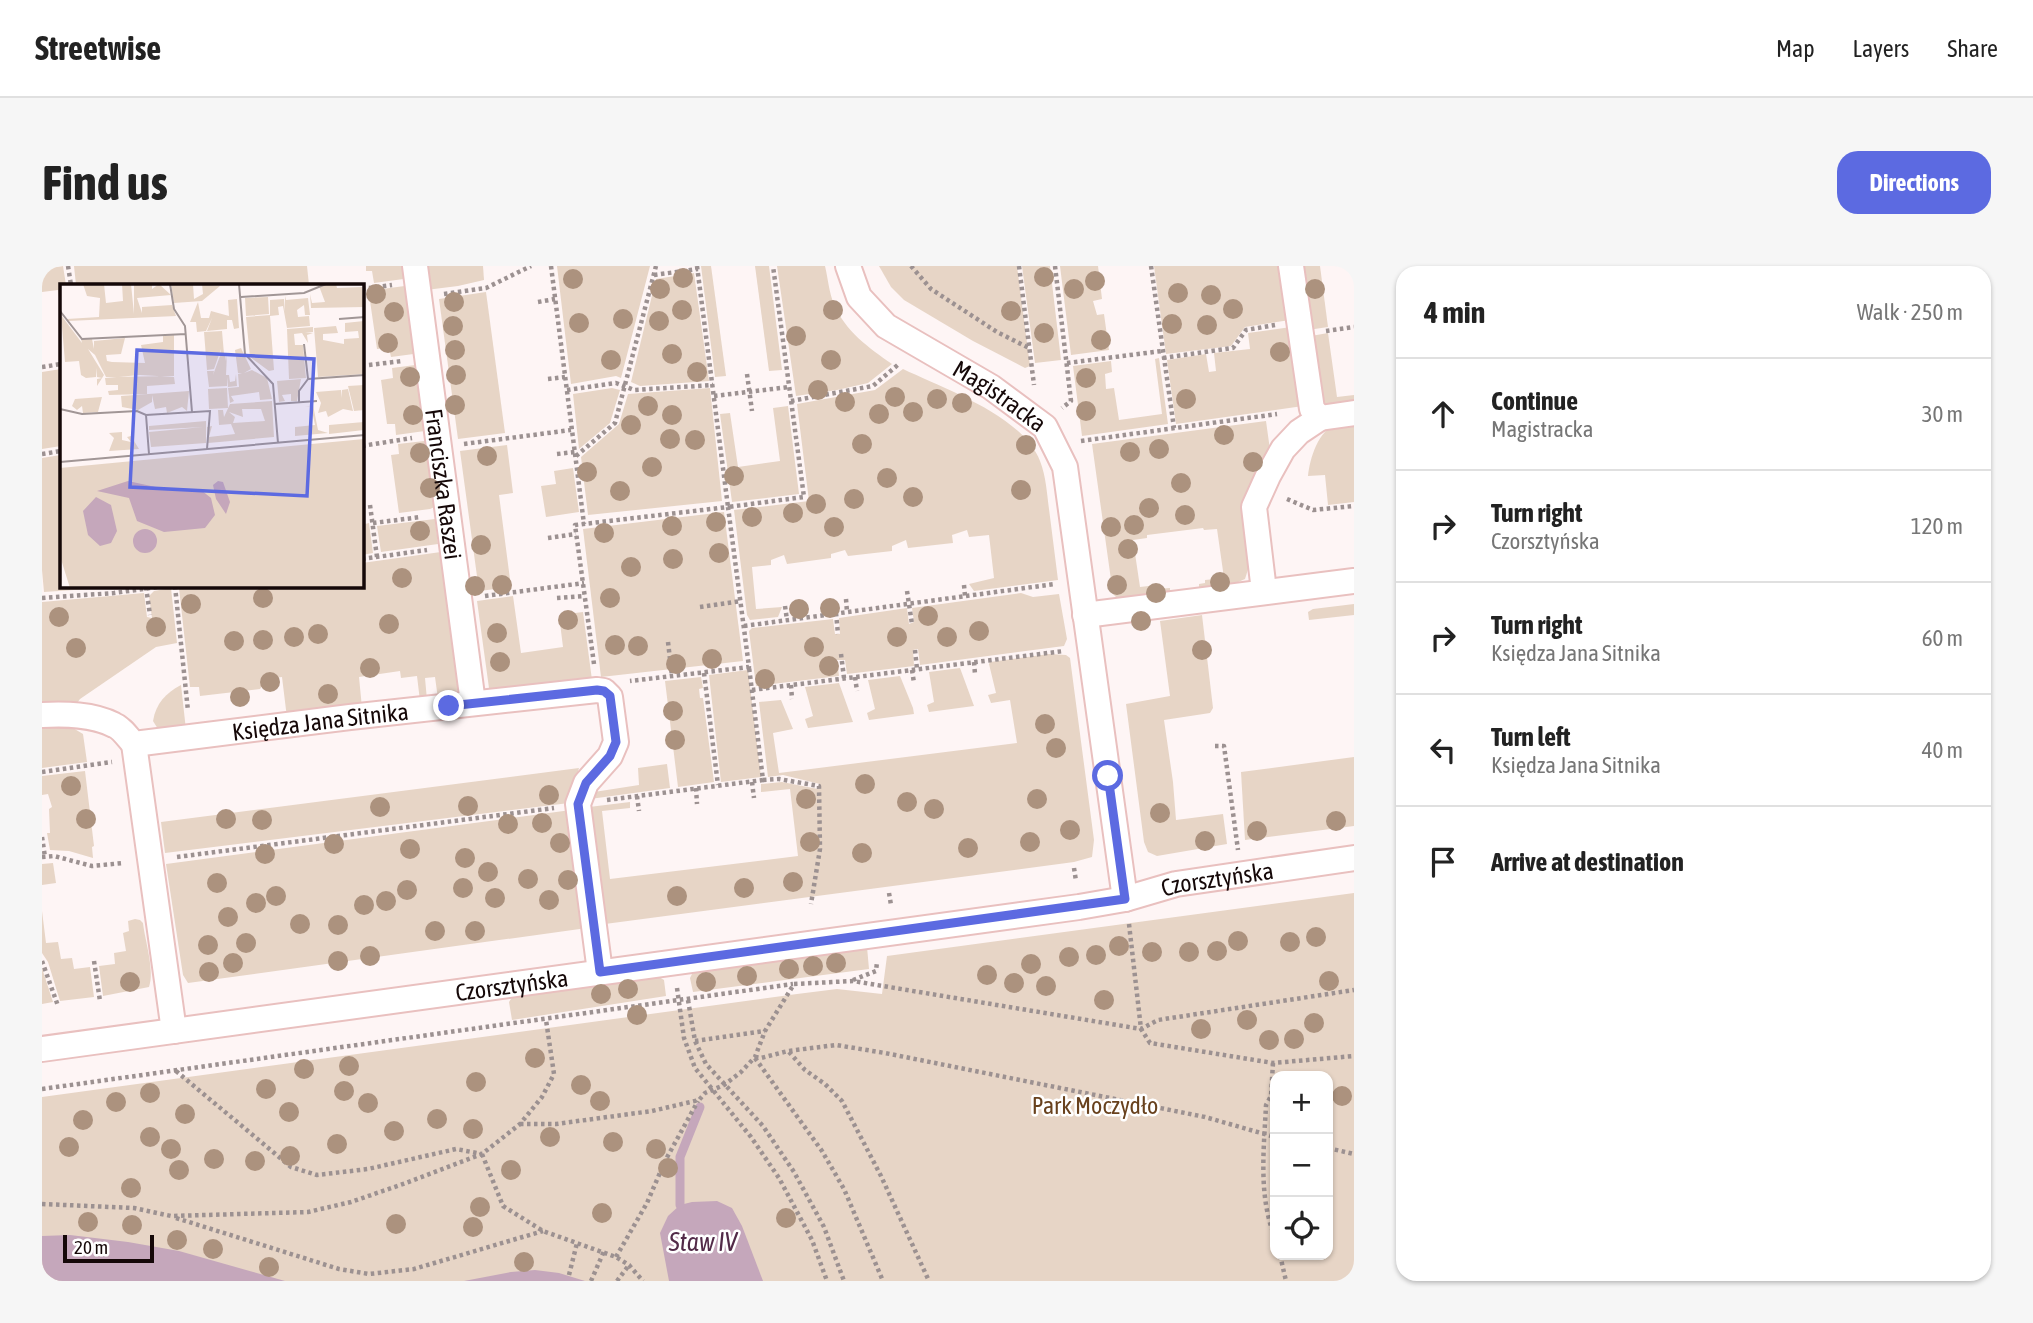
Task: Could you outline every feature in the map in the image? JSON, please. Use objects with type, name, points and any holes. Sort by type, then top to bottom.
[{"type":"street","name":"Franciszka Raszei","points":[[415,266],[473,703]]},
{"type":"street","name":"Magistracka","points":[[848,266],[859,297],[886,326],[991,387],[1045,427],[1065,467],[1127,908]]},
{"type":"street","points":[[1291,266],[1316,413]]},
{"type":"street","points":[[1264,592],[1254,507],[1268,476],[1283,449],[1316,413],[1354,413]]},
{"type":"street","points":[[1085,615],[1354,581]]},
{"type":"street","points":[[600,972],[578,804],[586,783],[610,756],[616,742],[610,696],[601,690]]},
{"type":"street","name":"Księdza Jana Sitnika","points":[[134,744],[601,690]]},
{"type":"street","points":[[42,715],[66,714],[116,725],[134,744],[174,1031]]},
{"type":"street","name":"Czorsztyńska","points":[[42,1049],[674,962],[1127,908],[1176,884],[1354,858]]},
{"type":"path","points":[[68,266],[71,284]]},
{"type":"path","points":[[419,297],[486,288],[531,266]]},
{"type":"path","points":[[551,266],[584,524]]},
{"type":"path","points":[[557,454],[576,454],[615,423],[656,266]]},
{"type":"path","points":[[749,667],[612,683],[601,690],[575,525],[804,497],[773,266]]},
{"type":"path","points":[[911,266],[931,289],[1030,349]]},
{"type":"path","points":[[1019,266],[1035,389]]},
{"type":"path","points":[[1045,427],[1056,413],[1071,401],[1055,266]]},
{"type":"path","points":[[1151,266],[1174,428]]},
{"type":"path","points":[[654,275],[698,267],[764,780]]},
{"type":"path","points":[[538,302],[555,299]]},
{"type":"path","points":[[1067,363],[1233,348],[1246,330],[1299,321]]},
{"type":"path","points":[[791,401],[873,386],[918,346]]},
{"type":"path","points":[[42,367],[60,364]]},
{"type":"path","points":[[747,374],[752,411]]},
{"type":"path","points":[[548,379],[565,377]]},
{"type":"path","points":[[567,390],[616,383],[635,390],[713,385]]},
{"type":"path","points":[[714,396],[789,387]]},
{"type":"path","points":[[1076,442],[1174,428],[1316,413]]},
{"type":"path","points":[[439,447],[571,430]]},
{"type":"path","points":[[364,446],[389,441]]},
{"type":"path","points":[[42,454],[60,451]]},
{"type":"path","points":[[1263,488],[1313,510],[1354,506]]},
{"type":"path","points":[[370,505],[377,557]]},
{"type":"path","points":[[373,523],[448,513]]},
{"type":"path","points":[[548,538],[576,534]]},
{"type":"path","points":[[364,559],[452,546]]},
{"type":"path","points":[[512,592],[583,583]]},
{"type":"path","points":[[964,585],[965,596]]},
{"type":"path","points":[[744,626],[1044,586]]},
{"type":"path","points":[[42,597],[146,588],[150,615]]},
{"type":"path","points":[[175,588],[191,738]]},
{"type":"path","points":[[907,591],[912,624]]},
{"type":"path","points":[[556,598],[585,596]]},
{"type":"path","points":[[846,599],[847,612]]},
{"type":"path","points":[[700,607],[741,601]]},
{"type":"path","points":[[785,606],[787,620]]},
{"type":"path","points":[[836,613],[838,634]]},
{"type":"path","points":[[668,642],[672,676]]},
{"type":"path","points":[[914,683],[915,650]]},
{"type":"path","points":[[752,690],[1053,653]]},
{"type":"path","points":[[841,654],[844,678]]},
{"type":"path","points":[[974,662],[975,674]]},
{"type":"path","points":[[704,673],[718,785]]},
{"type":"path","points":[[855,677],[857,691]]},
{"type":"path","points":[[790,685],[792,699]]},
{"type":"path","points":[[42,772],[114,762],[134,744]]},
{"type":"path","points":[[1215,746],[1224,746],[1238,851]]},
{"type":"path","points":[[42,837],[43,857],[54,856],[92,866],[779,779],[819,786],[820,849],[811,904]]},
{"type":"path","points":[[752,782],[754,797]]},
{"type":"path","points":[[696,788],[698,804]]},
{"type":"path","points":[[637,796],[639,811]]},
{"type":"path","points":[[1127,908],[1141,1029],[1150,1042],[1273,1063],[1354,1056]]},
{"type":"path","points":[[42,961],[58,1006]]},
{"type":"path","points":[[94,961],[100,1001]]},
{"type":"path","points":[[674,962],[684,1038],[695,1068],[751,1137],[779,1178],[813,1240],[827,1281]]},
{"type":"path","points":[[42,1089],[794,984],[853,981],[1141,1029],[1158,1020],[1354,990]]},
{"type":"path","points":[[616,1257],[648,1203],[665,1161],[699,1100],[705,1093],[724,1085],[741,1072],[755,1057],[765,1031],[794,984]]},
{"type":"path","points":[[688,1000],[695,1041],[706,1064],[763,1126],[793,1172],[824,1227],[844,1281]]},
{"type":"path","points":[[172,1216],[308,1212],[351,1202],[482,1154],[520,1124],[542,1097],[554,1074],[546,1020]]},
{"type":"path","points":[[695,1041],[765,1031]]},
{"type":"path","points":[[755,1057],[836,1045],[1205,1117],[1270,1136]]},
{"type":"path","points":[[788,1051],[804,1070],[825,1084],[842,1101],[881,1176],[929,1281]]},
{"type":"path","points":[[755,1057],[822,1151],[844,1189],[883,1281]]},
{"type":"path","points":[[1270,1225],[1264,1195],[1265,1135],[1266,1105],[1270,1096],[1273,1063]]},
{"type":"path","points":[[176,1070],[291,1167],[317,1175],[368,1169],[456,1149],[482,1154]]},
{"type":"path","points":[[520,1124],[556,1124],[652,1111],[699,1100]]},
{"type":"path","points":[[1333,1149],[1354,1154]]},
{"type":"path","points":[[482,1154],[503,1206],[543,1231],[616,1257],[629,1265],[643,1281]]},
{"type":"path","points":[[42,1204],[134,1208],[172,1216],[339,1269],[369,1274],[414,1269],[543,1231]]},
{"type":"path","points":[[569,1275],[577,1243]]},
{"type":"path","points":[[591,1281],[604,1251]]},
{"type":"path","points":[[1281,1260],[1286,1281]]},
{"type":"path","points":[[617,1281],[629,1265]]},
{"type":"green space","points":[[63,266],[66,284],[60,284],[60,304],[58,290],[42,292],[42,269]]},
{"type":"green space","points":[[74,266],[307,266],[309,284],[76,284]]},
{"type":"green space","points":[[366,266],[410,266],[411,278],[374,283],[372,271],[366,271]]},
{"type":"green space","points":[[422,266],[483,266],[484,280],[426,290]]},
{"type":"green space","points":[[557,266],[650,266],[621,378],[616,376],[571,384]]},
{"type":"green space","points":[[701,266],[711,266],[726,376],[715,377]]},
{"type":"green space","points":[[755,266],[769,266],[782,370],[769,371]]},
{"type":"green space","points":[[777,266],[825,266],[832,300],[844,323],[866,345],[892,364],[868,383],[796,396]]},
{"type":"green space","points":[[879,266],[1017,266],[1030,366],[1025,368],[973,341],[904,300],[891,287]]},
{"type":"green space","points":[[1022,266],[1050,266],[1061,360],[1035,363]]},
{"type":"green space","points":[[1060,266],[1098,266],[1102,299],[1093,301],[1097,315],[1104,314],[1109,350],[1071,355]]},
{"type":"green space","points":[[1154,266],[1282,266],[1290,320],[1245,327],[1231,346],[1166,354]]},
{"type":"green space","points":[[1299,266],[1320,266],[1328,327],[1308,330]]},
{"type":"green space","points":[[694,273],[709,381],[640,386],[631,382],[656,279]]},
{"type":"green space","points":[[412,285],[421,353],[391,357],[389,348],[377,349],[370,301],[376,300],[375,290]]},
{"type":"green space","points":[[486,292],[505,433],[458,439],[439,299]]},
{"type":"green space","points":[[1291,327],[1303,406],[1176,424],[1167,360],[1206,354],[1209,372],[1216,371],[1214,353],[1250,349],[1248,333]]},
{"type":"green space","points":[[1328,333],[1337,397],[1354,395],[1354,403],[1323,406],[1311,336]]},
{"type":"green space","points":[[1159,358],[1168,424],[1082,436],[1073,366],[1111,361],[1112,372],[1105,374],[1106,389],[1114,388],[1119,420],[1162,414],[1155,359]]},
{"type":"green space","points":[[423,364],[432,430],[396,435],[395,424],[387,424],[381,380],[393,378],[392,368]]},
{"type":"green space","points":[[60,369],[60,446],[42,449],[42,372]]},
{"type":"green space","points":[[903,369],[1000,417],[1031,445],[1040,461],[1045,479],[1058,580],[974,591],[969,584],[994,578],[989,535],[969,537],[967,530],[952,535],[953,543],[908,548],[906,540],[892,546],[892,551],[848,556],[845,550],[831,554],[831,558],[787,564],[784,555],[771,560],[771,565],[752,567],[756,609],[782,607],[778,617],[750,620],[747,615],[734,510],[809,501],[797,404],[875,390]]},
{"type":"green space","points":[[612,388],[620,390],[610,423],[579,449],[573,394]]},
{"type":"green space","points":[[710,388],[722,501],[588,515],[581,457],[619,424],[628,394]]},
{"type":"green space","points":[[788,406],[799,494],[732,502],[720,414],[730,413],[738,467],[780,461],[773,408]]},
{"type":"green space","points":[[1354,420],[1354,502],[1328,505],[1325,475],[1308,476],[1313,453],[1330,427],[1339,422]]},
{"type":"green space","points":[[1266,421],[1271,457],[1242,506],[1251,560],[1245,579],[1236,583],[1199,588],[1199,584],[1205,583],[1205,580],[1224,578],[1217,529],[1203,528],[1147,535],[1147,538],[1133,540],[1140,587],[1157,585],[1157,589],[1170,588],[1170,591],[1117,598],[1113,594],[1092,444]]},
{"type":"green space","points":[[433,440],[442,504],[430,509],[399,513],[391,455],[399,454],[398,444]]},
{"type":"green space","points":[[507,445],[513,493],[499,495],[511,587],[479,591],[460,451]]},
{"type":"green space","points":[[60,455],[60,588],[103,588],[44,592],[42,458]]},
{"type":"green space","points":[[573,468],[579,512],[546,517],[541,486],[556,484],[554,471]]},
{"type":"green space","points":[[724,512],[743,661],[601,677],[583,529]]},
{"type":"green space","points":[[364,518],[365,524],[369,523],[373,553],[364,555]]},
{"type":"green space","points":[[435,519],[438,544],[381,552],[377,526]]},
{"type":"green space","points":[[448,551],[461,688],[445,698],[438,699],[435,677],[425,678],[427,700],[420,701],[417,676],[401,678],[400,671],[359,677],[362,708],[287,718],[282,677],[267,679],[260,689],[200,696],[199,687],[190,687],[179,588],[364,588],[364,563]]},
{"type":"green space","points":[[171,588],[177,643],[156,647],[80,699],[71,711],[42,703],[42,602],[144,593],[147,617],[152,618],[149,596],[154,591]]},
{"type":"green space","points":[[1021,593],[1033,597],[1059,594],[1067,639],[1064,646],[920,665],[918,649],[913,650],[914,666],[847,674],[845,660],[837,660],[839,676],[756,686],[749,631],[752,628],[833,619],[835,634],[840,634],[839,618],[907,608],[909,624],[914,622],[912,608]]},
{"type":"green space","points":[[513,596],[521,653],[563,647],[559,615],[583,612],[592,680],[493,693],[489,688],[477,601]]},
{"type":"green space","points":[[1354,604],[1354,615],[1309,620],[1308,612],[1313,609]]},
{"type":"green space","points":[[1202,615],[1213,708],[1210,713],[1164,720],[1176,820],[1223,814],[1227,844],[1157,856],[1148,852],[1144,842],[1126,704],[1170,696],[1160,621]]},
{"type":"green space","points":[[1049,654],[1066,655],[1070,658],[1094,840],[1092,857],[1074,862],[605,924],[589,807],[630,802],[630,808],[602,811],[610,879],[798,856],[790,789],[761,792],[761,784],[782,782],[818,789],[820,784],[783,775],[768,777],[759,702],[781,700],[793,729],[773,733],[779,773],[1017,743],[1010,700],[991,703],[988,695],[996,693],[989,664]]},
{"type":"green space","points":[[960,668],[974,706],[929,712],[927,705],[934,702],[929,672]]},
{"type":"green space","points":[[748,670],[761,777],[721,782],[709,675]]},
{"type":"green space","points":[[900,676],[914,714],[869,720],[867,713],[875,709],[868,680]]},
{"type":"green space","points":[[701,677],[703,688],[699,689],[700,698],[703,698],[714,782],[678,787],[665,681]]},
{"type":"green space","points":[[839,683],[853,722],[808,728],[805,719],[813,716],[805,687]]},
{"type":"green space","points":[[181,685],[186,730],[158,729],[153,721],[159,704],[166,695]]},
{"type":"green space","points":[[42,720],[61,721],[83,734],[87,762],[42,768]]},
{"type":"green space","points":[[1354,757],[1354,826],[1245,840],[1241,772]]},
{"type":"green space","points":[[667,764],[670,788],[590,799],[594,792],[639,785],[638,768]]},
{"type":"green space","points":[[579,768],[569,803],[165,853],[161,822]]},
{"type":"green space","points":[[85,771],[93,858],[69,851],[50,850],[47,833],[50,833],[49,809],[52,807],[48,794],[42,795],[42,776]]},
{"type":"green space","points":[[571,810],[587,928],[188,983],[183,975],[166,864]]},
{"type":"green space","points":[[53,863],[56,883],[42,885],[42,864]]},
{"type":"green space","name":"Park Moczydło","points":[[1354,893],[1354,1281],[42,1281],[42,1097],[837,989],[882,994],[887,956]]},
{"type":"green space","points":[[42,911],[46,943],[58,942],[61,959],[72,958],[74,969],[90,967],[94,997],[60,1001],[48,962],[42,953]]},
{"type":"green space","points":[[135,919],[143,923],[150,964],[149,987],[103,996],[99,966],[115,964],[114,953],[126,951],[123,933],[129,931],[128,921]]},
{"type":"green space","points":[[867,947],[869,969],[693,992],[690,978],[694,970]]},
{"type":"green space","points":[[42,968],[53,1002],[42,1004]]},
{"type":"green space","points":[[659,977],[664,980],[666,996],[512,1020],[509,1002],[513,996]]},
{"type":"water","name":"Staw IV","points":[[717,1201],[732,1208],[742,1226],[763,1281],[669,1281],[660,1233],[668,1216],[680,1205]]},
{"type":"water","points":[[70,1235],[179,1251],[285,1281],[42,1281],[42,1236]]},
{"type":"water","points":[[535,1270],[559,1273],[585,1281],[464,1281],[511,1272]]},
{"type":"waterway","points":[[680,1205],[680,1157],[700,1107]]},
{"type":"route","points":[[449,706],[597,690],[610,696],[616,742],[610,756],[586,783],[578,804],[600,972],[1125,899],[1108,776]]}]
